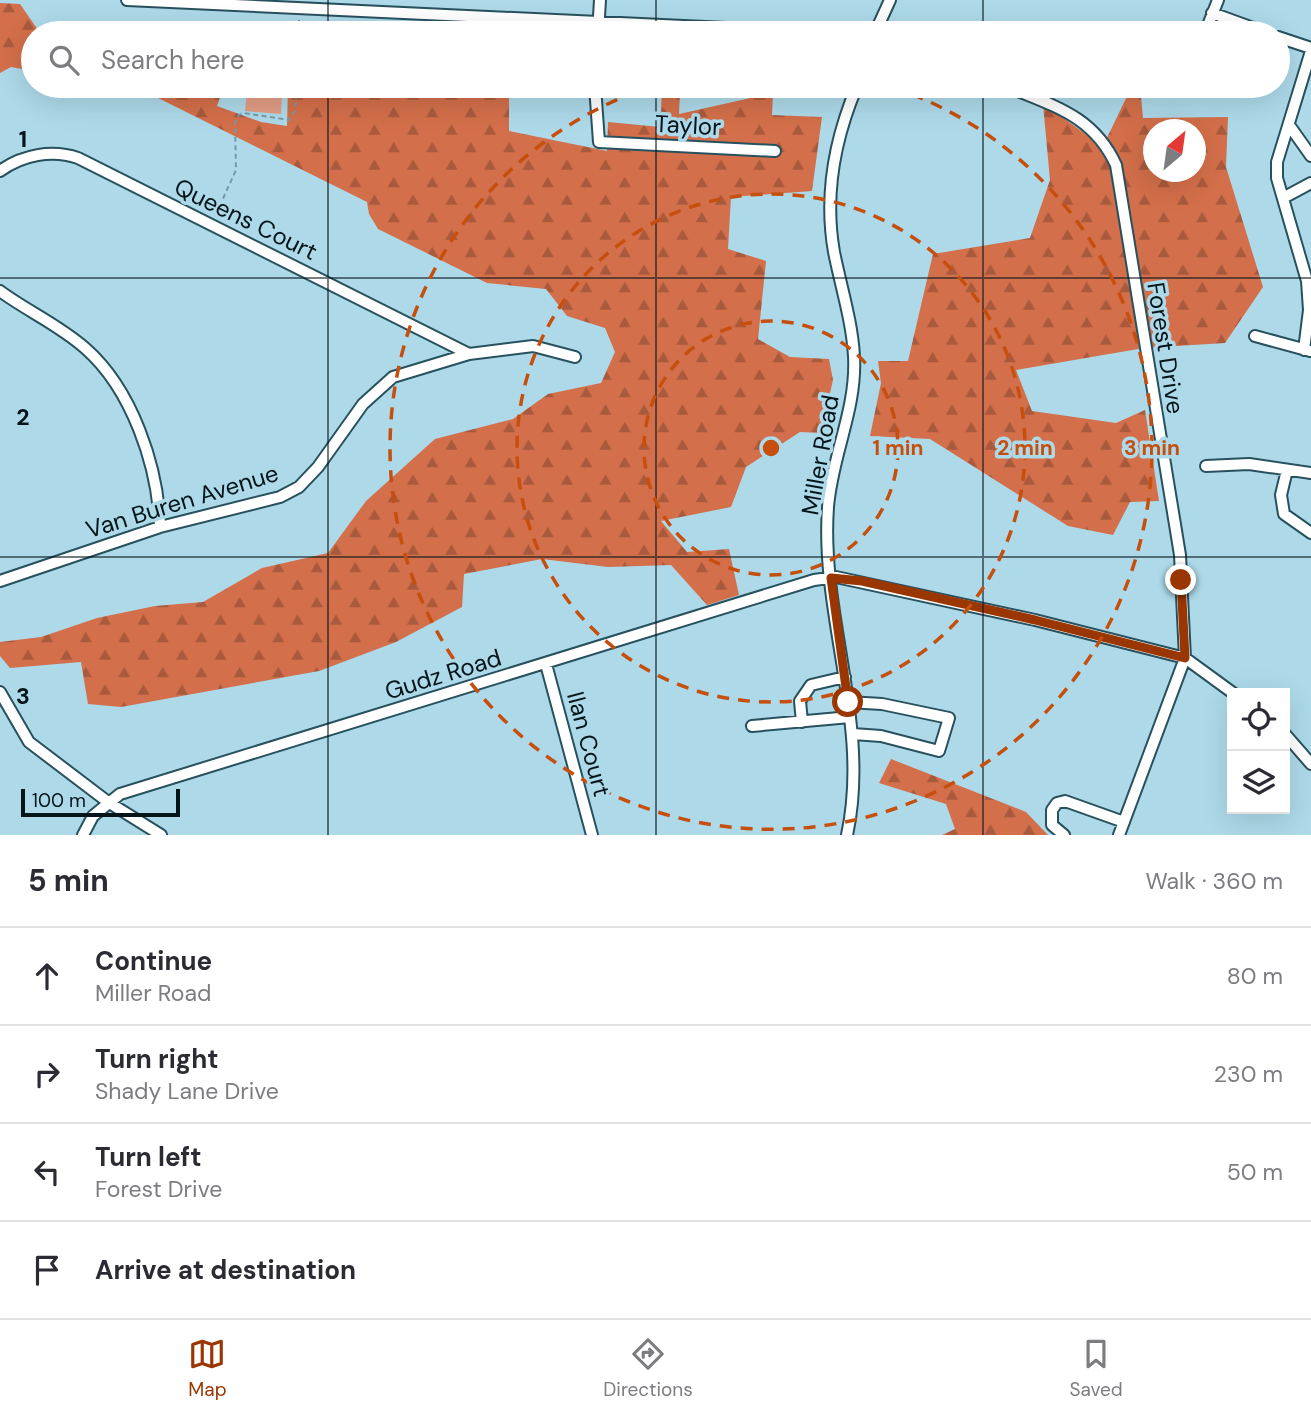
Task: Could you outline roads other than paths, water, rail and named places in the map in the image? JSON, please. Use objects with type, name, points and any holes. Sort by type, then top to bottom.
[{"type":"street","points":[[127,0],[616,21]]},
{"type":"street","points":[[599,20],[600,0]]},
{"type":"street","points":[[880,21],[890,0]]},
{"type":"street","points":[[1209,21],[1218,0]]},
{"type":"street","points":[[1212,13],[1234,21]]},
{"type":"street","points":[[1255,336],[1307,351],[1307,281],[1283,198],[1276,162],[1311,49],[1290,41]]},
{"type":"street","name":"Taylor","points":[[597,98],[599,142],[775,151]]},
{"type":"street","name":"Miller Road","points":[[847,835],[854,775],[853,734],[831,578],[828,508],[852,402],[855,373],[852,335],[830,218],[830,191],[840,133],[853,98]]},
{"type":"street","name":"Forest Drive","points":[[1034,98],[1086,123],[1106,143],[1116,165],[1180,555],[1185,658],[1119,835]]},
{"type":"street","points":[[1289,125],[1311,156]]},
{"type":"street","name":"Queens Court","points":[[0,171],[32,156],[66,154],[469,354]]},
{"type":"street","points":[[1283,198],[1311,183]]},
{"type":"street","points":[[0,291],[68,334],[104,368],[129,407],[151,468],[160,505],[160,527]]},
{"type":"street","name":"Van Buren Avenue","points":[[0,581],[160,527],[280,497],[299,487],[318,467],[363,404],[393,377],[469,354],[533,346],[575,357]]},
{"type":"street","points":[[1206,466],[1250,464],[1311,473]]},
{"type":"street","points":[[1287,470],[1280,495],[1284,514],[1311,533]]},
{"type":"street","points":[[831,578],[862,581],[1035,620],[1185,658],[1227,689]]},
{"type":"street","name":"Gudz Road","points":[[83,835],[93,816],[120,794],[831,578]]},
{"type":"street","name":"Ilan Court","points":[[546,664],[592,835]]},
{"type":"street","points":[[802,722],[800,701],[811,685],[845,677]]},
{"type":"street","points":[[0,692],[29,742],[108,802],[161,835]]},
{"type":"street","points":[[848,702],[882,704],[949,718],[939,751],[881,736],[853,734]]},
{"type":"street","points":[[752,726],[850,717]]},
{"type":"street","points":[[1290,740],[1311,764]]},
{"type":"street","points":[[1064,835],[1052,825],[1052,810],[1057,803],[1065,801],[1124,822]]}]
